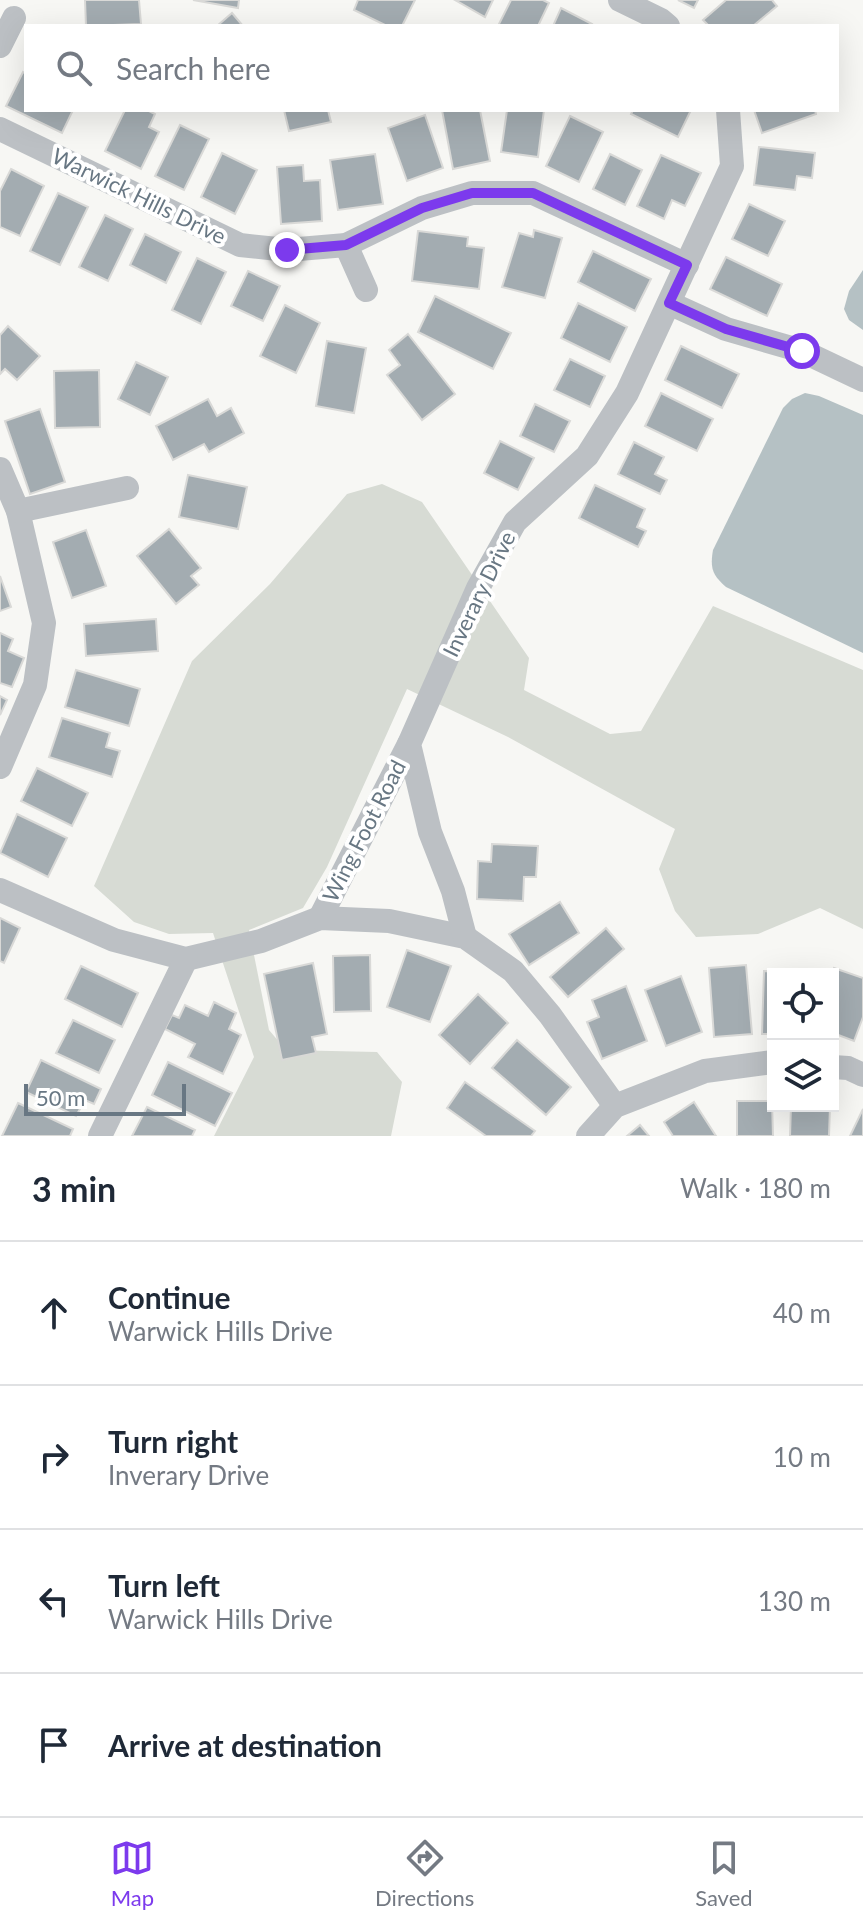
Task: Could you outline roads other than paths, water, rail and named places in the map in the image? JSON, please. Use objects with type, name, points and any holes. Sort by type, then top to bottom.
[{"type":"street","points":[[620,0],[666,24]]},
{"type":"street","points":[[0,46],[14,18]]},
{"type":"street","name":"Inverary Drive","points":[[409,744],[478,588],[515,522],[587,456],[627,393],[732,166],[728,112]]},
{"type":"street","name":"Warwick Hills Drive","points":[[0,129],[240,245],[287,250],[346,245],[422,208],[472,193],[533,193],[687,265]]},
{"type":"street","points":[[346,245],[366,290]]},
{"type":"street","points":[[669,303],[726,329],[802,351],[863,380]]},
{"type":"street","points":[[0,469],[18,511],[44,623],[35,685],[0,767]]},
{"type":"street","points":[[18,511],[127,488]]},
{"type":"street","points":[[409,744],[430,832],[453,891],[465,937]]},
{"type":"street","name":"Wing Foot Road","points":[[320,918],[409,744]]},
{"type":"street","points":[[0,890],[114,940],[186,959],[261,941],[320,918],[389,921],[465,937],[513,971],[550,1015],[615,1106]]},
{"type":"street","points":[[100,1136],[186,959]]},
{"type":"street","points":[[588,1136],[615,1106],[705,1071],[767,1063]]},
{"type":"street","points":[[839,1067],[863,1075]]}]
